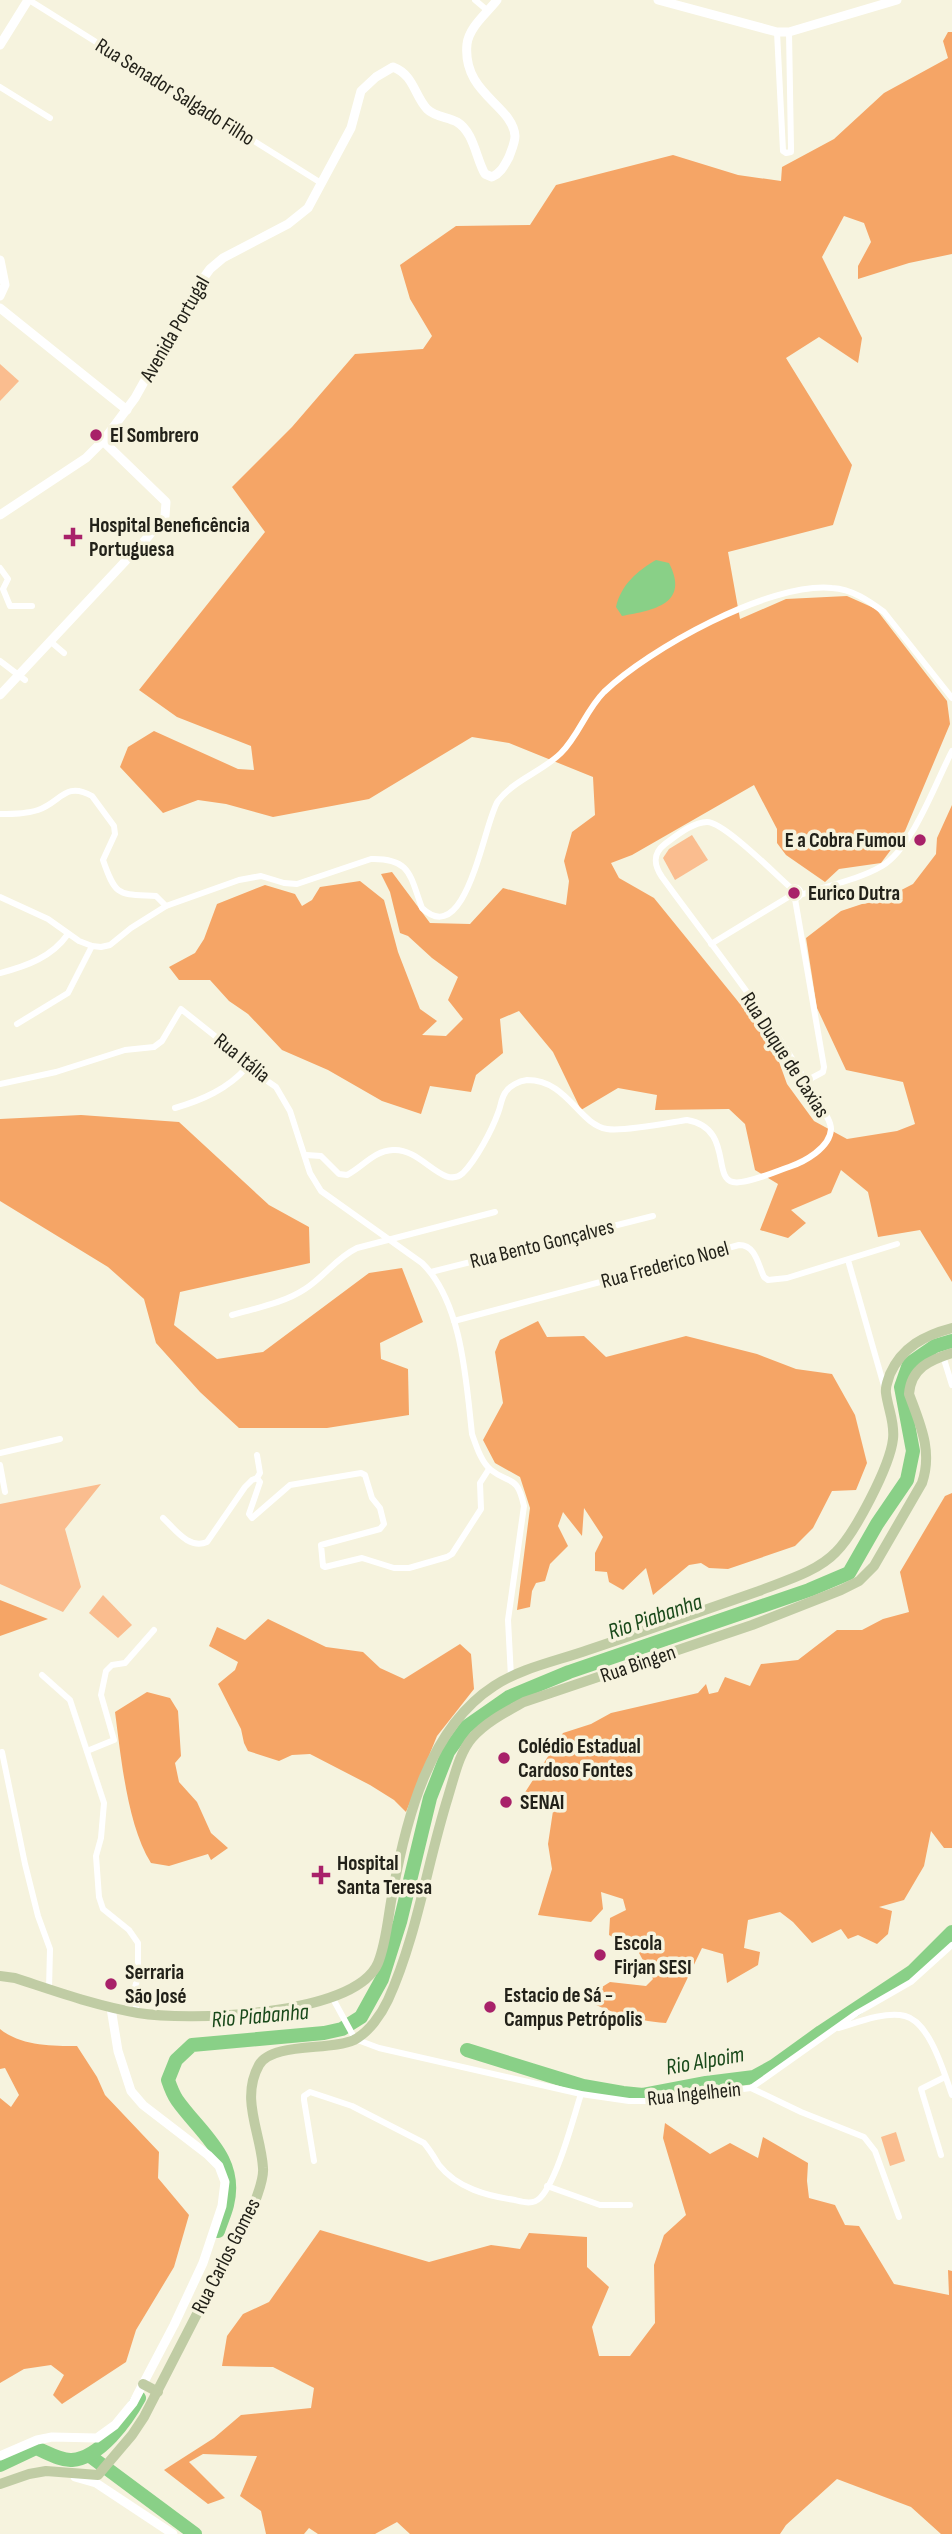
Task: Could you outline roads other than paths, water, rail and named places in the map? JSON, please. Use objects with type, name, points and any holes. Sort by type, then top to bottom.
[{"type":"main road","points":[[885,1388],[905,1351],[930,1335],[952,1328]]},
{"type":"main road","name":"Rua Bingen","points":[[355,2039],[368,2030],[387,2002],[403,1960],[450,1792],[470,1740],[493,1721],[524,1702],[752,1625],[859,1581],[874,1566],[922,1483],[927,1469],[926,1443],[909,1394],[915,1374],[927,1362],[948,1354]]},
{"type":"main road","name":"Rua Bingen","points":[[0,1976],[15,1978],[111,2008],[187,2018],[223,2016],[312,2003],[332,1997],[364,1980],[379,1962],[400,1855],[435,1753],[444,1736],[463,1712],[483,1693],[511,1677],[687,1617],[786,1580],[825,1562],[846,1541],[890,1456],[892,1415],[885,1388]]},
{"type":"main road","points":[[892,1415],[913,1406]]},
{"type":"main road","name":"Rua Carlos Gomes","points":[[97,2479],[132,2435],[158,2392],[215,2276],[250,2215],[264,2170],[250,2100],[258,2066],[268,2055],[335,2045],[355,2039]]},
{"type":"main road","points":[[143,2384],[158,2392]]},
{"type":"main road","points":[[0,2484],[46,2471],[97,2479]]},
{"type":"street","points":[[0,45],[28,0]]},
{"type":"street","name":"Rua Senador Salgado Filho","points":[[28,0],[321,183]]},
{"type":"street","points":[[475,0],[488,11]]},
{"type":"street","name":"Avenida Portugal","points":[[0,515],[86,458],[103,441],[127,410],[197,286],[210,269],[223,258],[307,208],[351,128],[361,91],[376,77],[394,67],[404,73],[430,111],[460,124],[472,143],[485,174],[492,177],[499,173],[512,149],[515,136],[509,121],[485,95],[469,70],[467,44],[470,34],[497,0]]},
{"type":"street","points":[[659,0],[777,32],[789,32],[897,0]]},
{"type":"street","points":[[777,32],[784,153],[791,152],[792,148],[789,32]]},
{"type":"street","points":[[0,87],[50,118]]},
{"type":"street","points":[[0,260],[5,285],[0,296]]},
{"type":"street","points":[[0,308],[127,410]]},
{"type":"street","points":[[0,695],[23,678],[51,642],[165,516],[166,502],[103,441]]},
{"type":"street","points":[[0,568],[8,579],[3,589],[10,606],[32,606]]},
{"type":"street","points":[[0,897],[48,919],[68,934],[92,946],[110,945],[166,906],[252,876],[297,884],[372,859],[383,859],[394,860],[405,869],[422,908],[440,916],[448,914],[460,904],[467,893],[498,801],[512,787],[554,760],[569,745],[602,694],[630,670],[667,645],[737,610],[808,589],[835,588],[870,602],[895,624],[952,698]]},
{"type":"street","points":[[51,642],[64,653]]},
{"type":"street","points":[[0,661],[23,678]]},
{"type":"street","points":[[711,944],[795,893],[866,873],[891,859],[914,830],[952,751]]},
{"type":"street","points":[[0,814],[19,814],[42,809],[62,794],[74,790],[87,793],[114,826],[115,834],[103,860],[110,880],[118,891],[127,895],[156,896],[166,906]]},
{"type":"street","name":"Rua Duque de Caxias","points":[[306,1156],[321,1156],[339,1174],[347,1175],[373,1156],[402,1150],[418,1156],[445,1177],[457,1176],[464,1171],[483,1142],[498,1114],[506,1090],[526,1080],[550,1085],[583,1114],[607,1129],[687,1120],[699,1122],[712,1132],[727,1180],[736,1183],[806,1160],[828,1139],[830,1124],[806,1081],[657,869],[656,855],[665,844],[700,823],[717,824],[795,893]]},
{"type":"street","points":[[795,893],[824,1067],[822,1072],[806,1081]]},
{"type":"street","points":[[0,973],[50,954],[68,934]]},
{"type":"street","points":[[17,1024],[68,993],[92,946]]},
{"type":"street","name":"Rua Itália","points":[[0,1084],[56,1072],[125,1050],[154,1047],[162,1041],[181,1009],[235,1052],[247,1068],[268,1079],[276,1087],[290,1111],[306,1156]]},
{"type":"street","points":[[175,1108],[209,1096],[233,1081],[247,1068]]},
{"type":"street","points":[[306,1156],[312,1177],[321,1191],[431,1272],[454,1321],[463,1359],[472,1434],[476,1446],[489,1469],[519,1488],[524,1506],[508,1620],[511,1677]]},
{"type":"street","points":[[232,1315],[277,1302],[305,1290],[343,1254],[356,1248],[495,1212]]},
{"type":"street","name":"Rua Bento Gonçalves","points":[[431,1272],[653,1216]]},
{"type":"street","name":"Rua Frederico Noel","points":[[454,1321],[739,1245],[751,1248],[764,1278],[768,1280],[787,1278],[897,1244]]},
{"type":"street","points":[[848,1260],[885,1388]]},
{"type":"street","points":[[948,1354],[952,1385]]},
{"type":"street","points":[[0,1453],[60,1439]]},
{"type":"street","points":[[163,1518],[192,1544],[207,1542],[245,1488],[260,1473],[257,1455]]},
{"type":"street","points":[[0,1465],[5,1492]]},
{"type":"street","points":[[257,1478],[259,1487],[248,1514],[252,1518],[290,1485],[361,1473],[365,1475],[383,1527],[321,1545],[323,1566],[362,1558],[394,1568],[410,1568],[452,1554],[478,1516],[482,1503],[480,1483],[489,1469]]},
{"type":"street","points":[[87,1751],[112,1742],[114,1738],[101,1695],[106,1671],[112,1665],[125,1663],[154,1629]]},
{"type":"street","points":[[42,1675],[69,1697],[104,1803],[101,1838],[96,1856],[99,1897],[103,1909],[129,1930],[138,1943],[138,1976],[134,1991],[137,2013]]},
{"type":"street","points":[[2,1752],[25,1864],[38,1916],[50,1949],[49,1989]]},
{"type":"street","name":"Rua Ingelhein","points":[[355,2039],[398,2053],[581,2094],[629,2101],[751,2088],[834,2029],[911,1982],[952,1945]]},
{"type":"street","points":[[332,1997],[355,2039]]},
{"type":"street","points":[[0,2456],[37,2440],[52,2437],[97,2438],[116,2425],[133,2403],[203,2263],[222,2206],[225,2182],[219,2166],[144,2105],[131,2091],[118,2051],[111,2008]]},
{"type":"street","points":[[834,2029],[887,2016],[903,2015],[913,2018],[927,2035],[952,2095]]},
{"type":"street","points":[[941,2155],[921,2089],[945,2077]]},
{"type":"street","points":[[751,2088],[801,2112],[864,2137],[875,2151],[899,2217]]},
{"type":"street","points":[[314,2161],[304,2100],[304,2096],[310,2092],[352,2106],[424,2143],[447,2172],[464,2185],[488,2197],[531,2203],[538,2201],[547,2186],[565,2146],[581,2094]]},
{"type":"street","points":[[547,2186],[600,2205],[630,2205]]},
{"type":"street","points":[[97,2479],[173,2534]]},
{"type":"waterway","name":"Rio Piabanha","points":[[218,2231],[227,2205],[227,2173],[215,2147],[173,2093],[168,2080],[176,2060],[192,2045],[324,2033],[342,2029],[361,2017],[382,1979],[400,1922],[430,1798],[448,1752],[466,1727],[509,1697],[569,1672],[809,1590],[849,1573],[877,1524],[907,1480],[913,1451],[901,1387],[909,1364],[935,1346],[952,1341]]},
{"type":"waterway","name":"Rio Alpoim","points":[[467,2050],[583,2086],[643,2095],[754,2077],[913,1971],[952,1932]]},
{"type":"waterway","name":"Rio Piabanha","points":[[0,2465],[36,2448],[72,2460],[93,2453],[112,2436],[139,2398]]},
{"type":"waterway","points":[[90,2456],[195,2534]]},
{"type":"place","name":"El Sombrero","points":[[96,435]]},
{"type":"place","name":"Hospital Beneficência Portuguesa","points":[[73,537]]},
{"type":"place","name":"E a Cobra Fumou","points":[[920,840]]},
{"type":"place","name":"Eurico Dutra","points":[[794,893]]},
{"type":"place","name":"Colédio Estadual Cardoso Fontes","points":[[504,1758]]},
{"type":"place","name":"SENAI","points":[[506,1802]]},
{"type":"place","name":"Hospital Santa Teresa","points":[[321,1875]]},
{"type":"place","name":"Escola Firjan SESI","points":[[600,1955]]},
{"type":"place","name":"Serraria São José","points":[[111,1984]]},
{"type":"place","name":"Estacio de Sá - Campus Petrópolis","points":[[490,2007]]}]
